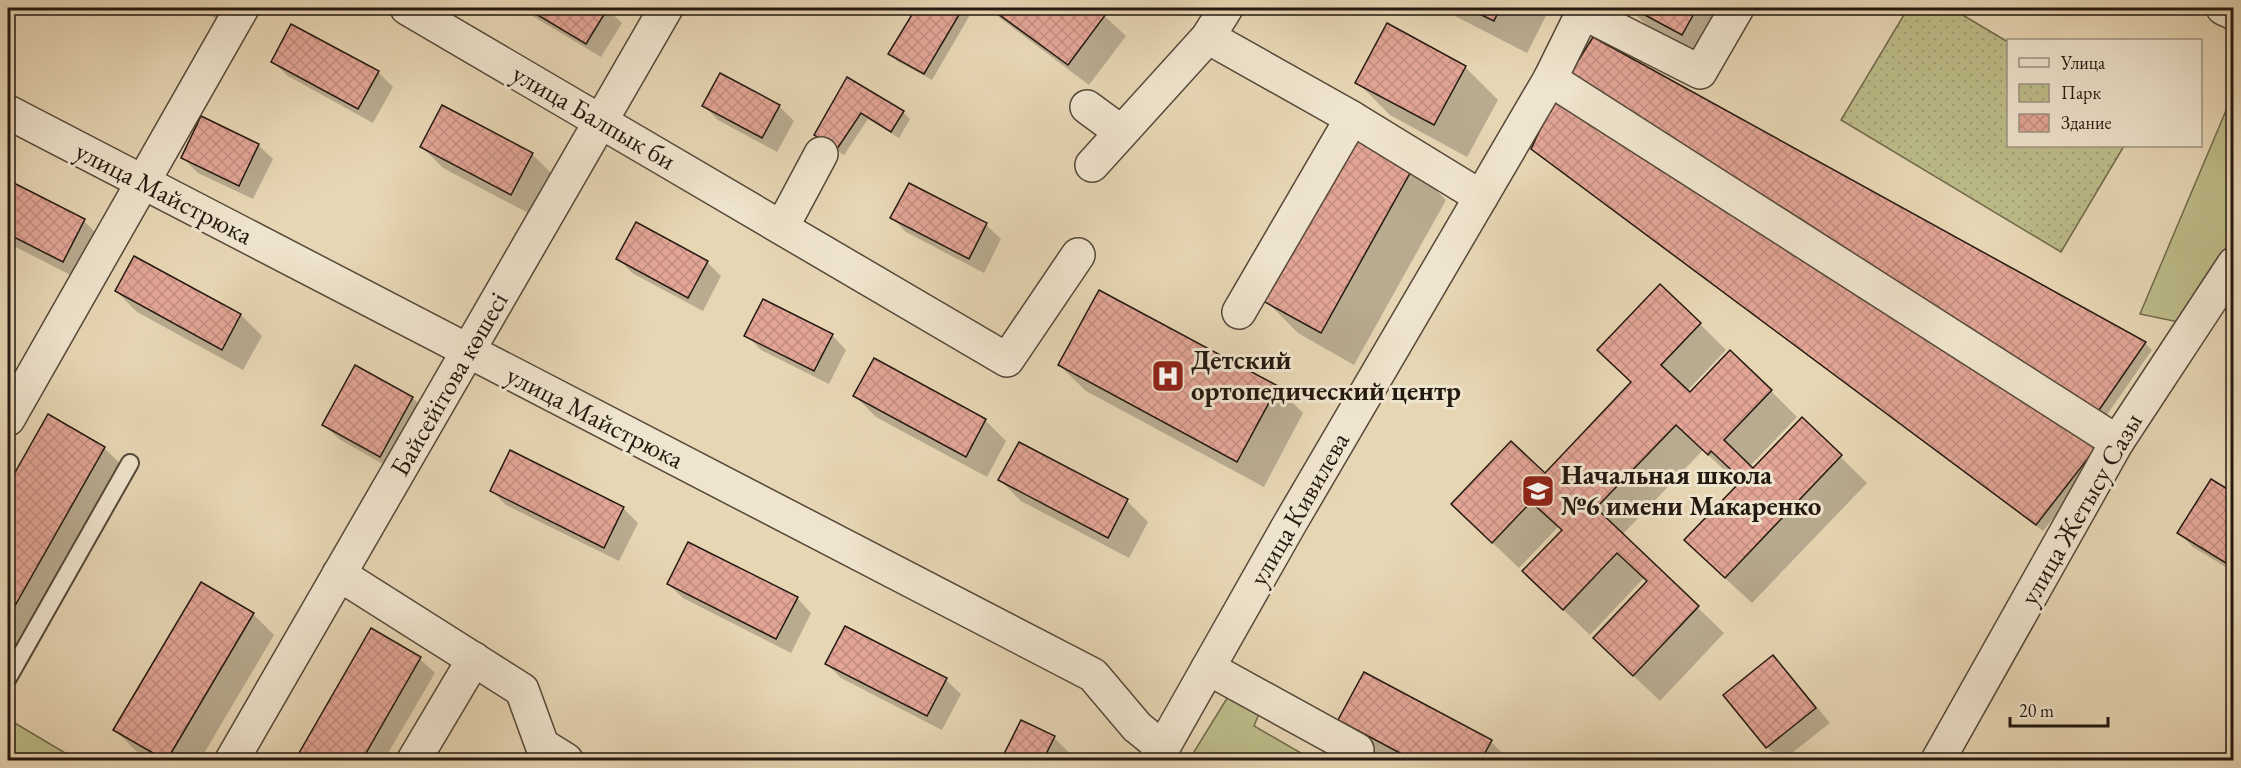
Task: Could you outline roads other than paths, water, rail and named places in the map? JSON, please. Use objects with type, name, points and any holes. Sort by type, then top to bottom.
[{"type":"street","points":[[8,419],[18,374],[142,182],[242,8]]},
{"type":"street","name":"улица Балпык би","points":[[407,8],[1007,360],[1078,255]]},
{"type":"street","name":"Байсейітова көшесі","points":[[232,760],[666,8]]},
{"type":"street","points":[[1092,165],[1208,37],[1226,8]]},
{"type":"street","points":[[1584,10],[1700,72],[1737,8]]},
{"type":"street","points":[[2223,8],[2234,13]]},
{"type":"street","name":"улица Кивилева","points":[[1159,754],[1289,525],[1550,79],[1584,10]]},
{"type":"street","points":[[1208,37],[1352,118],[1481,197]]},
{"type":"street","points":[[1550,79],[2117,442]]},
{"type":"street","points":[[1087,107],[1121,132]]},
{"type":"street","name":"улица Майстрюка","points":[[8,112],[1093,675],[1159,754]]},
{"type":"street","points":[[1239,312],[1352,118]]},
{"type":"street","points":[[782,227],[821,154]]},
{"type":"street","name":"улица Жетысу Сазы","points":[[1938,760],[2117,442],[2234,264]]},
{"type":"street","points":[[339,574],[522,690],[547,755]]},
{"type":"street","points":[[414,760],[474,659]]},
{"type":"street","points":[[1208,668],[1360,757]]},
{"type":"lane","points":[[8,678],[130,463]]},
{"type":"place","name":"Детский ортопедический центр","points":[[1168,376]]},
{"type":"place","name":"Начальная школа №6 имени Макаренко","points":[[1538,491]]}]
